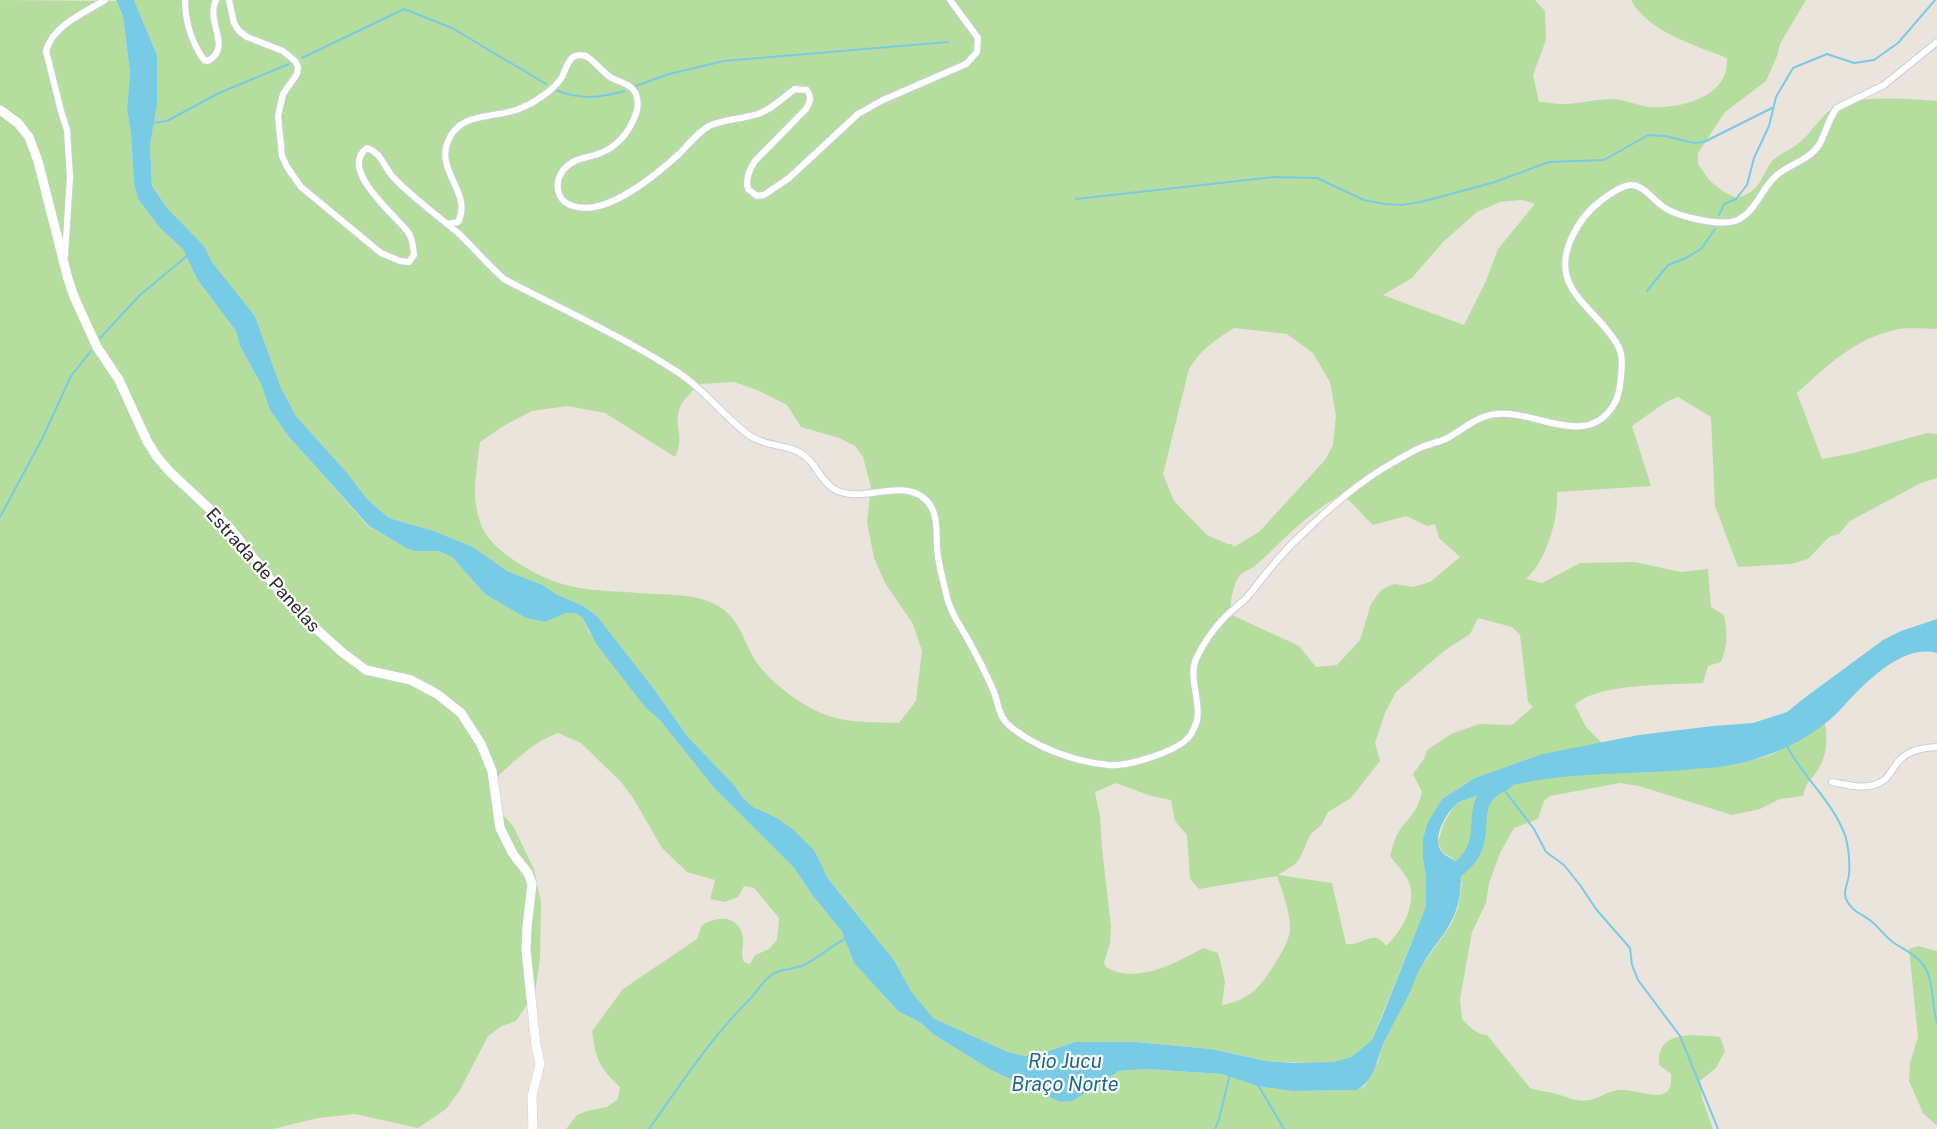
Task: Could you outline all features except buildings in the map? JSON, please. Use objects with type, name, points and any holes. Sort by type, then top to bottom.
[{"type":"street","points":[[64,264],[70,177],[68,139],[46,51],[49,41],[61,27],[105,0]]},
{"type":"street","points":[[185,0],[186,16],[194,42],[204,60],[208,61],[215,56],[219,45],[212,12],[216,0]]},
{"type":"street","points":[[229,0],[234,23],[239,31],[247,37],[283,51],[295,61],[298,67],[297,74],[283,94],[278,116],[282,156],[301,187],[381,253],[400,261],[409,262],[414,255],[409,234],[383,207],[360,172],[358,160],[361,152],[367,148],[377,153],[393,177],[447,224],[504,279],[605,330],[680,374],[702,390],[750,436],[801,453],[813,463],[825,482],[834,490],[844,493],[893,490],[912,492],[924,498],[937,522],[939,564],[951,613],[964,632],[993,691],[1000,714],[1007,723],[1038,744],[1070,756],[1108,765],[1123,765],[1174,748],[1188,739],[1197,721],[1194,663],[1220,622],[1246,599],[1284,551],[1321,516],[1389,464],[1429,444],[1445,439],[1486,416],[1512,414],[1583,428],[1594,424],[1612,408],[1618,396],[1621,381],[1622,357],[1618,345],[1574,292],[1566,276],[1564,264],[1572,235],[1580,221],[1598,202],[1627,185],[1633,185],[1667,210],[1677,214],[1726,223],[1735,221],[1754,206],[1775,176],[1816,150],[1832,113],[1837,108],[1884,85],[1937,42]]},
{"type":"street","points":[[447,224],[458,222],[463,213],[463,202],[452,181],[445,152],[447,141],[456,129],[479,116],[521,109],[536,100],[556,85],[573,57],[578,55],[585,55],[614,80],[628,85],[636,93],[638,109],[629,128],[616,144],[595,155],[578,159],[561,172],[557,187],[559,195],[570,205],[582,209],[602,206],[638,186],[674,158],[709,126],[757,114],[769,109],[795,89],[807,90],[810,101],[806,109],[755,161],[750,169],[746,182],[747,189],[757,196],[764,195],[789,178],[858,114],[883,100],[952,71],[972,58],[977,52],[978,38],[950,0]]},
{"type":"street","name":"Estrada de Panelas","points":[[0,110],[24,128],[33,147],[75,299],[97,347],[124,388],[147,441],[170,472],[230,528],[291,606],[343,653],[366,670],[411,680],[432,690],[455,706],[481,744],[492,771],[500,828],[513,854],[528,873],[532,884],[526,950],[540,1064],[532,1096],[533,1129]]},
{"type":"street","points":[[1832,782],[1856,787],[1877,785],[1887,779],[1899,761],[1907,754],[1918,749],[1937,747]]},
{"type":"green space","points":[[0,0],[116,1],[123,16],[130,73],[127,109],[134,184],[138,199],[160,228],[183,249],[197,279],[236,331],[240,346],[261,384],[270,410],[289,437],[368,526],[406,548],[415,551],[438,551],[452,557],[485,594],[526,618],[545,622],[566,613],[575,613],[582,617],[589,632],[645,706],[659,719],[715,789],[795,869],[813,896],[841,930],[854,963],[898,1011],[921,1023],[933,1034],[991,1070],[1060,1102],[1073,1101],[1119,1071],[1145,1069],[1222,1074],[1257,1086],[1292,1091],[1357,1090],[1365,1086],[1420,968],[1451,925],[1458,908],[1462,883],[1452,858],[1442,852],[1438,842],[1444,823],[1455,804],[1490,791],[1540,778],[1735,765],[1771,755],[1825,724],[1825,754],[1815,775],[1807,784],[1803,796],[1780,799],[1760,809],[1732,815],[1639,786],[1620,783],[1550,796],[1544,801],[1538,819],[1514,828],[1500,853],[1489,883],[1486,903],[1472,932],[1460,999],[1462,1019],[1477,1032],[1487,1035],[1530,1088],[1580,1101],[1590,1100],[1617,1090],[1662,1094],[1671,1085],[1671,1074],[1659,1065],[1660,1053],[1664,1045],[1670,1040],[1689,1035],[1720,1037],[1725,1051],[1716,1068],[1700,1081],[1702,1098],[1713,1129],[566,1129],[577,1115],[607,1107],[618,1099],[620,1087],[607,1074],[600,1062],[592,1031],[623,989],[697,939],[702,925],[715,920],[727,919],[738,925],[743,938],[743,959],[744,962],[750,964],[755,955],[769,949],[777,940],[779,918],[754,888],[744,886],[738,897],[724,902],[710,899],[715,880],[687,872],[662,848],[621,782],[581,743],[558,733],[532,747],[494,780],[497,808],[513,826],[534,869],[541,902],[540,959],[535,993],[516,1021],[502,1026],[488,1036],[460,1090],[446,1109],[418,1128],[355,1114],[318,1118],[273,1129],[0,1129]]},
{"type":"green space","points":[[134,0],[1535,0],[1545,11],[1546,40],[1533,75],[1539,102],[1568,104],[1614,99],[1662,107],[1689,103],[1712,91],[1721,82],[1726,71],[1727,58],[1660,29],[1639,11],[1631,0],[1806,0],[1780,44],[1766,81],[1725,112],[1698,153],[1698,164],[1709,180],[1724,192],[1737,198],[1756,188],[1773,160],[1800,142],[1827,113],[1842,104],[1868,99],[1937,101],[1937,329],[1911,328],[1880,334],[1842,355],[1797,393],[1822,459],[1854,453],[1927,433],[1937,434],[1937,478],[1921,483],[1850,521],[1839,534],[1829,537],[1808,559],[1791,564],[1738,567],[1715,506],[1711,417],[1678,397],[1666,402],[1632,426],[1651,486],[1557,492],[1556,514],[1550,538],[1540,561],[1526,579],[1542,583],[1580,563],[1635,562],[1681,572],[1708,569],[1711,607],[1724,615],[1725,621],[1726,645],[1721,662],[1708,666],[1703,683],[1635,686],[1585,698],[1575,705],[1586,727],[1602,743],[1542,754],[1475,778],[1442,799],[1423,839],[1426,906],[1372,1040],[1351,1057],[1334,1062],[1311,1063],[1266,1061],[1211,1049],[1136,1042],[1075,1042],[1037,1055],[1025,1056],[1008,1052],[933,1018],[911,991],[894,960],[833,884],[811,859],[742,797],[735,786],[688,737],[597,616],[543,585],[507,571],[473,547],[434,531],[389,518],[367,499],[348,474],[296,416],[281,388],[255,316],[212,262],[205,247],[167,208],[152,186],[150,145],[157,105],[157,55]],"holes":[[[1521,200],[1534,203],[1534,205],[1498,249],[1486,281],[1464,325],[1383,295],[1412,278],[1443,242],[1477,212],[1500,202]],[[1234,328],[1287,334],[1313,353],[1330,382],[1336,416],[1333,445],[1325,460],[1259,532],[1234,547],[1207,535],[1174,501],[1163,474],[1189,369],[1203,351]],[[734,382],[757,390],[787,405],[801,427],[839,438],[855,446],[863,457],[871,487],[867,522],[874,558],[885,583],[913,624],[922,651],[916,701],[899,723],[840,719],[828,716],[802,703],[766,674],[757,663],[731,616],[710,602],[684,596],[583,588],[555,582],[509,557],[490,540],[484,531],[475,498],[480,442],[505,425],[532,411],[567,406],[605,413],[675,457],[679,444],[679,410],[685,399],[700,384]],[[1341,495],[1373,525],[1406,516],[1427,526],[1435,524],[1439,538],[1460,557],[1430,582],[1413,587],[1394,584],[1381,590],[1371,604],[1360,640],[1337,665],[1316,667],[1299,646],[1232,615],[1231,600],[1240,575],[1254,566],[1296,527]],[[1478,618],[1512,627],[1520,635],[1528,702],[1533,707],[1512,725],[1479,724],[1451,734],[1427,750],[1424,759],[1413,774],[1422,792],[1420,800],[1415,811],[1398,833],[1390,856],[1407,878],[1410,887],[1411,896],[1407,915],[1398,932],[1386,946],[1377,938],[1346,944],[1332,883],[1278,875],[1294,865],[1300,858],[1310,835],[1322,824],[1328,812],[1351,798],[1380,761],[1375,743],[1385,713],[1396,692],[1444,651],[1470,634]],[[1116,783],[1151,796],[1171,800],[1175,821],[1187,835],[1190,879],[1199,889],[1277,876],[1288,910],[1289,934],[1279,957],[1255,990],[1241,999],[1222,1005],[1225,981],[1218,953],[1203,948],[1181,960],[1143,973],[1130,974],[1106,967],[1104,963],[1110,943],[1111,927],[1100,817],[1095,792]]]},
{"type":"green space","points":[[1918,946],[1937,951],[1937,1126],[1923,1113],[1909,1081],[1910,1063],[1918,1037],[1909,949]]},
{"type":"water","name":"Rio Jucu Braço Norte","points":[[116,0],[134,0],[157,55],[157,105],[150,145],[152,186],[167,208],[205,247],[212,262],[255,316],[281,388],[296,416],[348,474],[367,499],[389,518],[434,531],[473,547],[507,571],[543,585],[597,616],[688,737],[735,786],[742,797],[822,871],[894,960],[911,991],[933,1018],[1008,1052],[1025,1056],[1037,1055],[1075,1042],[1136,1042],[1211,1049],[1266,1061],[1334,1062],[1351,1057],[1372,1040],[1426,906],[1423,839],[1428,822],[1442,799],[1475,778],[1542,754],[1639,735],[1753,723],[1787,712],[1883,640],[1901,631],[1937,619],[1937,653],[1914,653],[1893,662],[1873,677],[1817,730],[1785,748],[1750,761],[1711,768],[1552,778],[1500,788],[1456,804],[1444,821],[1438,840],[1441,851],[1456,863],[1460,872],[1458,905],[1445,933],[1419,970],[1383,1045],[1371,1076],[1357,1090],[1292,1091],[1257,1086],[1222,1074],[1145,1069],[1119,1071],[1073,1101],[1060,1102],[991,1070],[933,1034],[921,1023],[898,1011],[854,963],[841,930],[813,896],[795,869],[715,789],[659,719],[645,707],[597,645],[582,617],[575,613],[566,613],[545,622],[526,618],[485,594],[452,557],[438,551],[415,551],[406,548],[369,526],[289,437],[270,410],[261,384],[240,346],[236,331],[197,279],[183,249],[160,228],[138,199],[134,184],[127,109],[130,73],[123,16]]},
{"type":"waterway","points":[[1719,215],[1724,204],[1736,199],[1747,185],[1754,158],[1769,126],[1776,97],[1793,68],[1827,54],[1854,63],[1874,60],[1898,43],[1935,0]]},
{"type":"waterway","points":[[302,58],[404,9],[452,28],[546,84]]},
{"type":"waterway","points":[[636,86],[669,74],[724,61],[948,42]]},
{"type":"waterway","points":[[152,123],[167,121],[219,93],[289,64]]},
{"type":"waterway","points":[[555,90],[590,97],[625,91]]},
{"type":"waterway","points":[[1076,199],[1274,177],[1317,178],[1364,200],[1401,205],[1421,202],[1495,182],[1549,162],[1604,160],[1648,135],[1665,136],[1694,143],[1704,142],[1772,108]]},
{"type":"waterway","points":[[1647,291],[1668,265],[1701,249],[1715,229]]},
{"type":"waterway","points":[[100,338],[140,295],[187,256]]},
{"type":"waterway","points":[[0,517],[42,439],[71,376],[91,351]]},
{"type":"waterway","points":[[1787,746],[1841,825],[1849,852],[1849,875],[1845,891],[1847,901],[1852,908],[1874,923],[1891,941],[1923,964],[1930,981],[1937,1023]]},
{"type":"waterway","name":"Rio Jucu Braço Norte","points":[[1444,882],[1471,855],[1476,844],[1481,805],[1485,797],[1493,789],[1506,782]]},
{"type":"waterway","points":[[1504,784],[1505,791],[1534,829],[1546,852],[1564,865],[1596,909],[1630,948],[1632,965],[1638,980],[1680,1036],[1718,1129]]},
{"type":"waterway","name":"Rio Jucu Braço Norte","points":[[755,816],[789,836],[808,855],[818,875]]},
{"type":"waterway","points":[[649,1129],[708,1047],[766,979],[777,972],[804,965],[847,938]]},
{"type":"waterway","points":[[1215,1129],[1230,1074]]},
{"type":"waterway","points":[[1258,1085],[1284,1129]]}]
